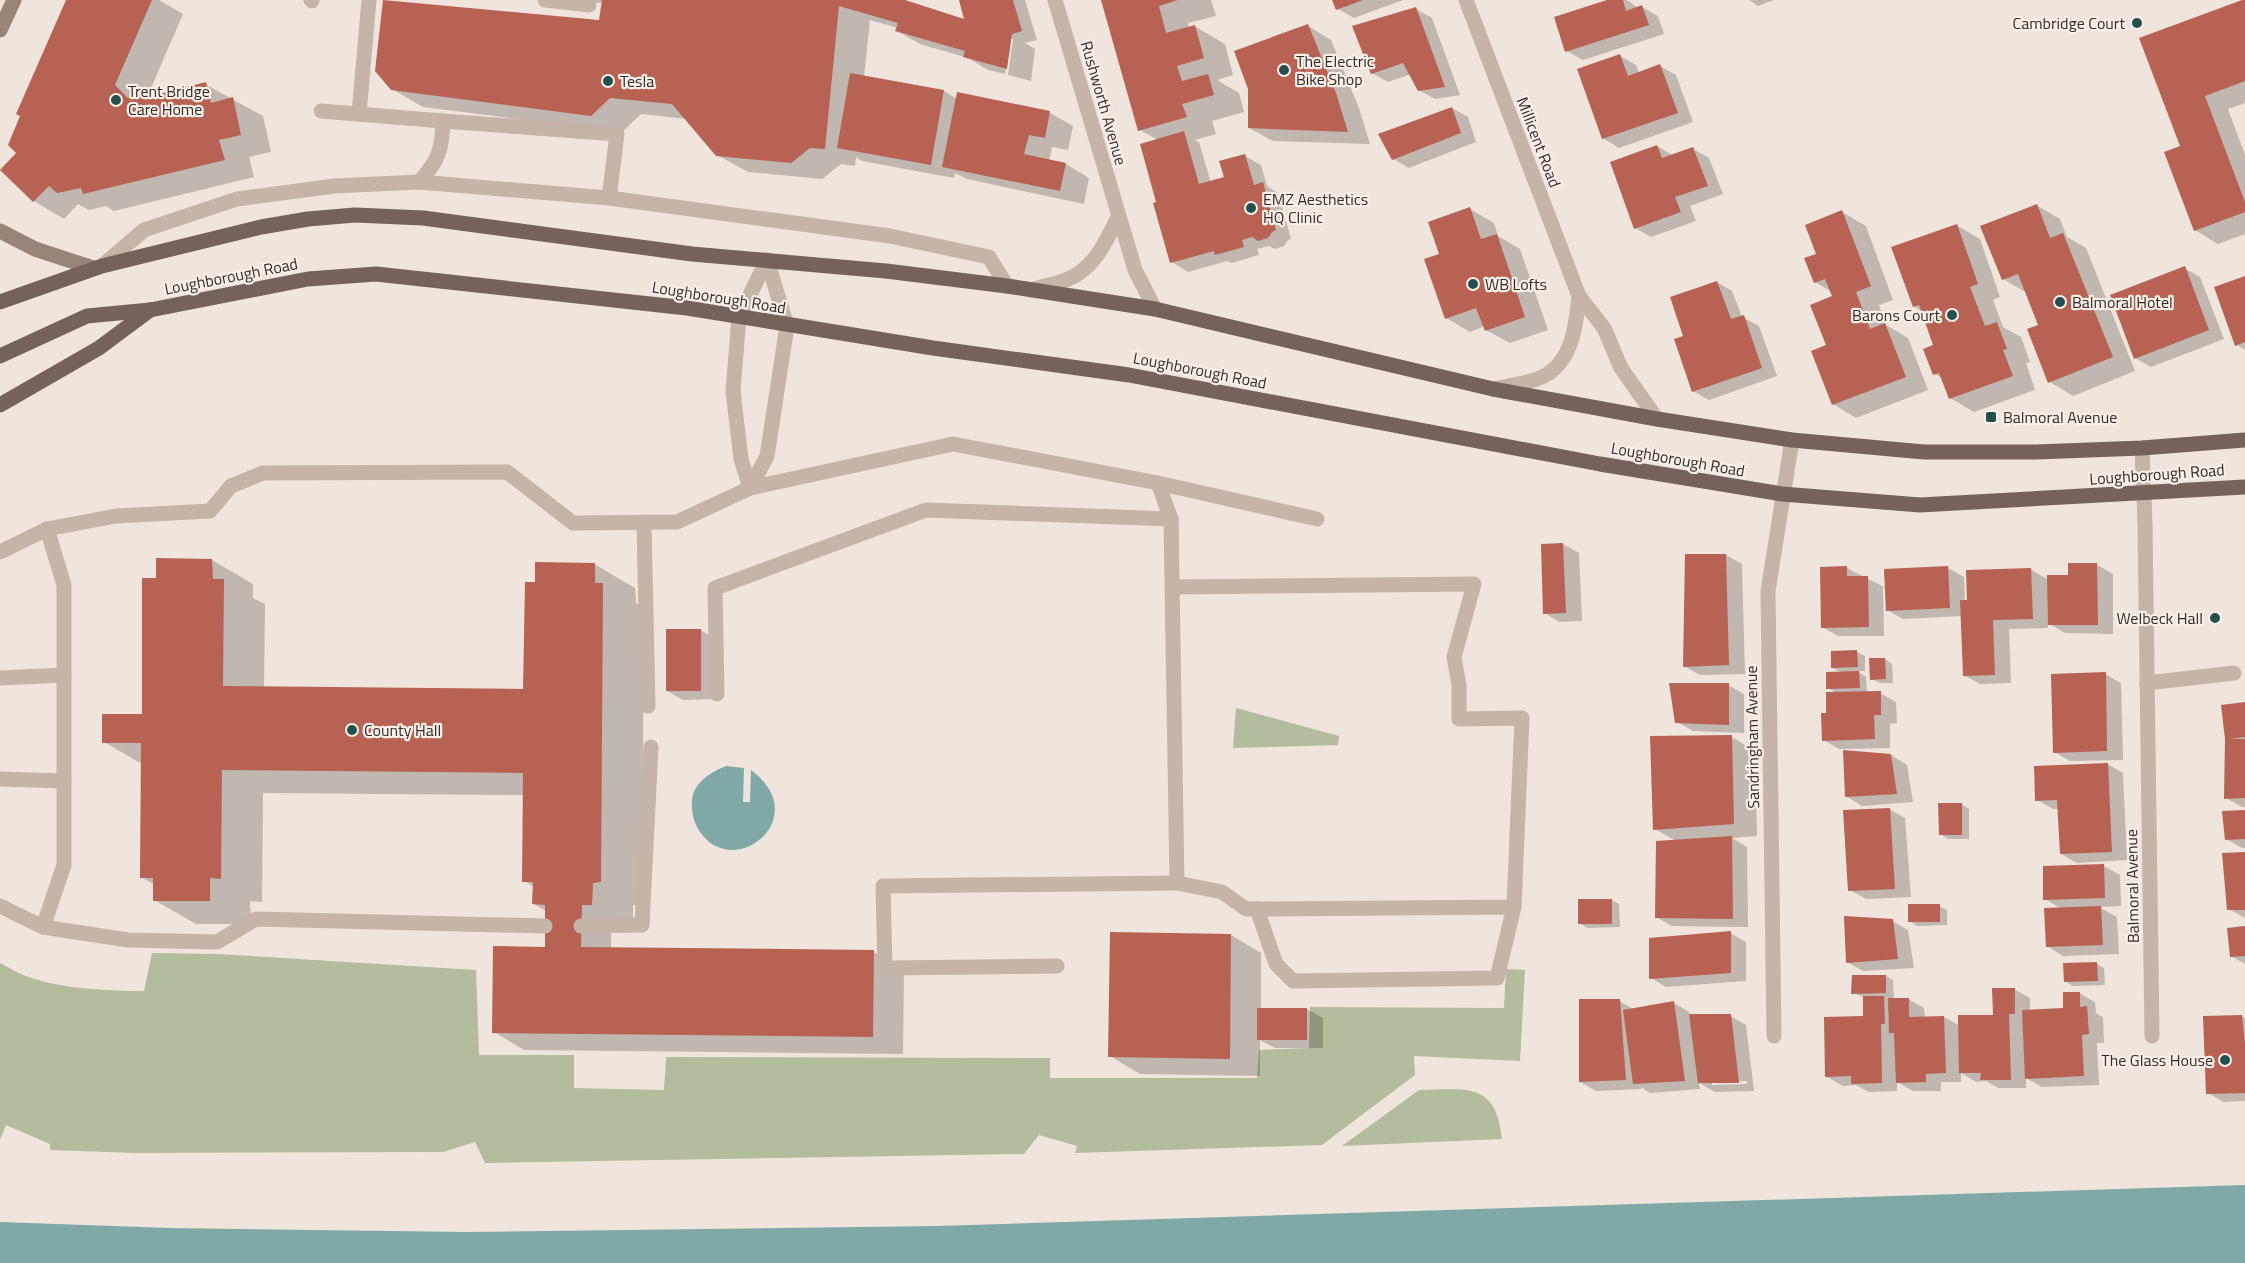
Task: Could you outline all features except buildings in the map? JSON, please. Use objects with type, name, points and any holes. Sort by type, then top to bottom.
[{"type":"main road","name":"Loughborough Road","points":[[0,302],[97,267],[261,226],[355,215],[423,218],[692,254],[886,271],[1007,286],[1155,309],[1493,390],[1657,420],[1792,440],[1924,452],[2036,452],[2142,448],[2245,440]]},
{"type":"main road","name":"Loughborough Road","points":[[0,356],[87,316],[150,310],[308,279],[376,274],[687,308],[787,326],[849,333],[933,348],[1129,375],[1600,464],[1782,494],[1920,505],[2245,487]]},
{"type":"main road","name":"Loughborough Road","points":[[0,405],[99,348],[150,310]]},
{"type":"street","points":[[0,30],[14,0]]},
{"type":"street","points":[[359,114],[369,0]]},
{"type":"street","points":[[545,0],[589,5]]},
{"type":"street","name":"Rushworth Avenue","points":[[1055,0],[1135,270],[1155,309]]},
{"type":"street","name":"Millicent Road","points":[[1466,0],[1579,296],[1604,328],[1621,368],[1657,420]]},
{"type":"street","points":[[321,111],[617,134],[609,198]]},
{"type":"street","points":[[419,182],[434,166],[442,145],[443,121]]},
{"type":"street","name":"Loughborough Road","points":[[97,267],[144,230],[237,199],[334,186],[419,182],[609,198],[890,236],[988,257],[1007,286]]},
{"type":"street","points":[[1031,290],[1068,279],[1087,268],[1102,249],[1118,217]]},
{"type":"street","points":[[0,231],[34,249],[97,267]]},
{"type":"street","points":[[750,488],[741,459],[733,392],[739,317],[767,260]]},
{"type":"street","points":[[750,488],[767,456],[787,326],[767,260]]},
{"type":"street","name":"Millicent Road","points":[[1493,390],[1544,376],[1559,363],[1570,347],[1576,324],[1579,296]]},
{"type":"street","name":"Sandringham Avenue","points":[[1774,1036],[1768,591],[1792,440]]},
{"type":"street","points":[[0,552],[47,529],[116,516],[210,511],[231,486],[263,473],[507,472],[573,523],[677,522],[750,488],[953,444],[1158,483],[1317,519]]},
{"type":"street","name":"Balmoral Avenue","points":[[2142,448],[2152,1036]]},
{"type":"street","points":[[1158,483],[1171,519],[1178,884]]},
{"type":"street","points":[[717,694],[715,588],[926,510],[1171,519]]},
{"type":"street","points":[[644,522],[648,706]]},
{"type":"street","points":[[43,927],[64,865],[64,585],[47,529]]},
{"type":"street","points":[[1172,587],[1474,584],[1454,657],[1459,685],[1459,719],[1522,718],[1514,908],[1497,978],[1293,981],[1276,964],[1257,909]]},
{"type":"street","points":[[2147,683],[2234,673]]},
{"type":"street","points":[[0,678],[64,675]]},
{"type":"street","points":[[581,926],[642,925],[651,747]]},
{"type":"street","points":[[0,779],[64,782]]},
{"type":"street","points":[[1057,966],[885,968],[883,886],[1178,884],[1222,892],[1246,909],[1514,908]]},
{"type":"street","points":[[0,906],[43,927],[128,940],[217,942],[256,919],[545,926]]},
{"type":"green space","points":[[1236,708],[1339,736],[1338,745],[1233,748]]},
{"type":"green space","points":[[152,953],[218,954],[476,970],[479,1055],[574,1055],[574,1088],[664,1090],[666,1057],[1050,1058],[1050,1078],[1257,1078],[1259,1050],[1309,1048],[1310,1007],[1504,1008],[1506,969],[1525,970],[1520,1061],[1414,1056],[1415,1075],[1322,1145],[1075,1153],[1077,1146],[1039,1135],[1024,1154],[485,1163],[475,1142],[443,1152],[135,1153],[50,1150],[50,1144],[6,1125],[0,1140],[0,963],[26,976],[60,985],[103,990],[144,991]]},
{"type":"green space","points":[[1451,1089],[1476,1092],[1493,1106],[1499,1120],[1502,1139],[1342,1146],[1419,1090]]},
{"type":"water","points":[[726,766],[744,768],[743,802],[750,802],[751,770],[768,787],[775,805],[773,821],[764,835],[751,845],[736,850],[720,848],[705,838],[696,825],[692,811],[693,794],[696,788],[709,775]]},
{"type":"water","points":[[2245,1185],[2245,1263],[0,1263],[0,1222],[170,1228],[467,1232],[938,1226]]},
{"type":"place","name":"Cambridge Court","points":[[2137,23]]},
{"type":"place","name":"The Electric Bike Shop","points":[[1284,70]]},
{"type":"place","name":"Tesla","points":[[608,81]]},
{"type":"place","name":"Trent Bridge Care Home","points":[[116,100]]},
{"type":"place","name":"EMZ Aesthetics HQ Clinic","points":[[1251,208]]},
{"type":"place","name":"WB Lofts","points":[[1473,284]]},
{"type":"place","name":"Balmoral Hotel","points":[[2060,302]]},
{"type":"place","name":"Barons Court","points":[[1952,315]]},
{"type":"place","name":"Balmoral Avenue","points":[[1991,417]]},
{"type":"place","name":"Welbeck Hall","points":[[2215,618]]},
{"type":"place","name":"County Hall","points":[[352,730]]},
{"type":"place","name":"The Glass House","points":[[2225,1060]]}]
